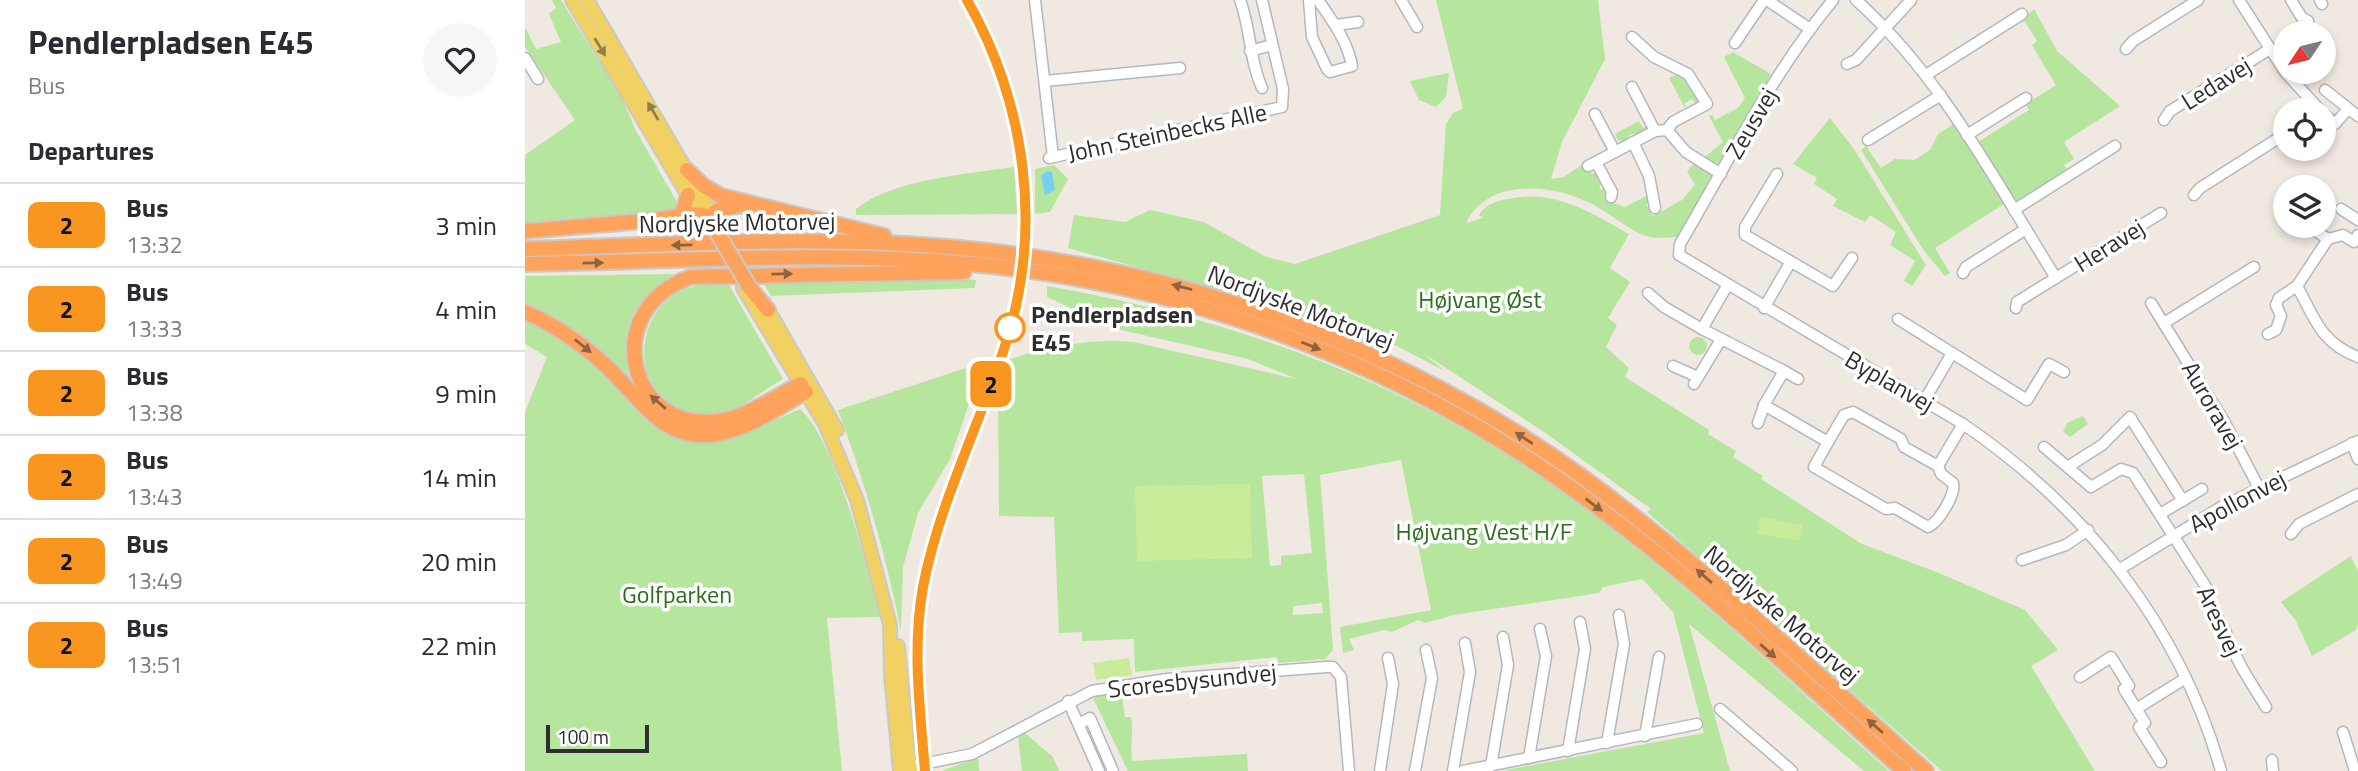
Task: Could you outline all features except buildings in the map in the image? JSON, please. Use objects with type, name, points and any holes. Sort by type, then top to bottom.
[{"type":"highway","points":[[687,170],[717,194],[768,208],[851,230],[979,250]]},
{"type":"highway","points":[[682,215],[688,195]]},
{"type":"highway","points":[[709,222],[737,205],[768,208]]},
{"type":"highway","points":[[525,231],[682,215],[709,222],[750,288],[768,310]]},
{"type":"highway","name":"Nordjyske Motorvej","points":[[525,249],[848,243],[979,250],[1115,271],[1233,302],[1375,357],[1478,410],[1569,468],[1638,520],[1926,771]]},
{"type":"highway","name":"Nordjyske Motorvej","points":[[525,264],[782,259],[892,259],[972,264],[1100,283],[1247,323],[1318,349],[1399,385],[1465,420],[1559,479],[1652,550],[1904,771]]},
{"type":"highway","points":[[803,388],[721,421],[697,421],[673,414],[648,393],[640,379],[633,348],[641,316],[662,291],[691,277],[947,272],[1047,279],[1247,323]]},
{"type":"highway","points":[[525,312],[575,340],[608,368],[662,424],[686,433],[701,435],[731,430],[803,388]]},
{"type":"main road","points":[[572,0],[688,195],[709,222]]},
{"type":"main road","points":[[587,0],[687,170],[709,222]]},
{"type":"main road","points":[[750,288],[836,445],[869,538],[890,625],[891,675],[910,769]]},
{"type":"main road","points":[[768,310],[833,421],[863,499],[896,633],[910,769]]},
{"type":"street","name":"John Steinbecks Alle","points":[[1037,0],[1051,157],[1282,107],[1283,89],[1272,46]]},
{"type":"street","points":[[1240,0],[1247,18],[1250,51],[1262,88]]},
{"type":"street","points":[[1250,51],[1272,46],[1262,0]]},
{"type":"street","points":[[1309,0],[1312,37],[1330,72],[1352,66],[1336,24],[1318,0]]},
{"type":"street","points":[[1401,0],[1417,27]]},
{"type":"street","points":[[1735,43],[1765,0],[1809,29]]},
{"type":"street","name":"Zeusvej","points":[[1678,253],[1680,244],[1809,29],[1833,0]]},
{"type":"street","name":"Heravej","points":[[1856,0],[1885,28],[1941,94],[2056,278]]},
{"type":"street","points":[[1847,64],[1856,60],[1911,0]]},
{"type":"street","points":[[2126,49],[2133,41],[2198,0]]},
{"type":"street","name":"Ledavej","points":[[2239,0],[2270,49],[2310,98]]},
{"type":"street","points":[[2291,0],[2302,18],[2308,21]]},
{"type":"street","points":[[1926,75],[2022,14]]},
{"type":"street","points":[[1336,24],[1358,22]]},
{"type":"street","points":[[1611,197],[1612,191],[1592,164],[1654,131],[1667,130],[1674,122],[1707,104],[1688,74],[1654,57],[1632,37]]},
{"type":"street","name":"Ledavej","points":[[2164,120],[2170,111],[2270,49]]},
{"type":"street","points":[[525,58],[538,79]]},
{"type":"street","points":[[1045,81],[1180,68]]},
{"type":"street","points":[[1632,87],[1654,131]]},
{"type":"street","points":[[2325,90],[2358,116]]},
{"type":"street","points":[[1868,140],[1941,94]]},
{"type":"street","points":[[1967,135],[2026,98]]},
{"type":"street","name":"Ledavej","points":[[2336,123],[2348,109]]},
{"type":"street","points":[[1595,114],[1615,152]]},
{"type":"street","points":[[1667,130],[1686,152],[1721,174]]},
{"type":"street","points":[[1633,142],[1649,176],[1655,208]]},
{"type":"street","points":[[2195,195],[2200,188],[2273,142]]},
{"type":"street","points":[[2014,210],[2115,146]]},
{"type":"street","points":[[1776,174],[1744,232],[1749,239],[1833,286],[1839,281],[1852,258]]},
{"type":"street","points":[[2341,209],[2358,220]]},
{"type":"street","name":"Heravej","points":[[2016,308],[2017,302],[2161,213]]},
{"type":"street","points":[[1963,274],[1966,267],[2026,229]]},
{"type":"street","points":[[2268,334],[2276,330],[2281,316],[2276,304],[2279,298],[2297,286],[2328,239],[2343,235],[2354,242],[2358,236]]},
{"type":"street","name":"Byplanvej","points":[[1678,253],[1682,260],[1963,424],[2040,483],[2088,530],[2145,604],[2186,678],[2221,771]]},
{"type":"street","points":[[1764,308],[1790,263]]},
{"type":"street","points":[[2164,323],[2254,267]]},
{"type":"street","points":[[1702,329],[1727,286]]},
{"type":"street","points":[[2297,286],[2324,336],[2335,346],[2358,357]]},
{"type":"street","points":[[1648,293],[1664,307],[1720,341],[1737,349],[1748,350],[1798,379]]},
{"type":"street","name":"Auroravej","points":[[2151,303],[2225,423],[2259,488]]},
{"type":"street","points":[[1898,319],[1946,346],[1951,355],[2027,400],[2049,364],[2064,372]]},
{"type":"street","points":[[1673,366],[1696,380],[1720,341]]},
{"type":"street","points":[[1924,401],[1951,355]]},
{"type":"street","points":[[1758,423],[1764,405],[1784,371]]},
{"type":"street","points":[[1764,405],[1828,442]]},
{"type":"street","points":[[1853,412],[1901,439],[1904,447],[1938,466],[1941,474],[1953,483],[1954,489],[1935,522],[1928,527],[1895,508],[1887,509],[1811,466],[1845,415],[1853,412]]},
{"type":"street","points":[[2044,447],[2069,466],[2102,445],[2130,417],[2183,501]]},
{"type":"street","points":[[1938,466],[1963,424]]},
{"type":"street","points":[[2355,442],[2358,459]]},
{"type":"street","name":"Apollonvej","points":[[2120,569],[2174,535],[2259,488],[2355,442]]},
{"type":"street","name":"Aresvej","points":[[2069,466],[2091,487],[2121,469],[2130,470],[2208,590],[2207,602],[2227,634],[2229,647],[2266,707]]},
{"type":"street","points":[[2160,514],[2202,489]]},
{"type":"street","points":[[2291,534],[2299,524],[2358,494]]},
{"type":"street","points":[[2022,560],[2066,545],[2088,530]]},
{"type":"street","points":[[1607,743],[1624,644],[1619,615]]},
{"type":"street","points":[[1568,751],[1585,649],[1580,622]]},
{"type":"street","points":[[1529,758],[1546,656],[1540,629]]},
{"type":"street","points":[[1491,765],[1508,665],[1503,637]]},
{"type":"street","points":[[1454,771],[1470,672],[1465,643]]},
{"type":"street","points":[[1415,771],[1432,678],[1426,650]]},
{"type":"street","points":[[1645,736],[1659,657]]},
{"type":"street","points":[[2080,677],[2111,657],[2129,686],[2124,689],[2145,723],[2139,727],[2161,762]]},
{"type":"street","points":[[1380,771],[1393,684],[1388,658]]},
{"type":"street","name":"Scoresbysundvej","points":[[910,769],[972,754],[1068,701],[1114,686],[1333,667],[1341,677],[1349,771]]},
{"type":"street","points":[[2136,709],[2186,678]]},
{"type":"street","points":[[1068,701],[1099,771]]},
{"type":"street","points":[[1720,709],[1792,771]]},
{"type":"street","points":[[1079,724],[1090,718],[1113,771]]},
{"type":"street","points":[[1463,771],[1697,724]]},
{"type":"street","points":[[2343,732],[2355,771]]},
{"type":"green space","points":[[552,0],[561,0],[622,98],[635,129],[677,202],[677,209],[671,212],[525,226],[525,155],[575,120],[525,47],[525,27],[536,49],[561,42],[549,14],[556,8]]},
{"type":"green space","name":"Højvang Øst","points":[[1436,0],[1598,0],[1605,59],[1562,142],[1551,179],[1564,177],[1586,162],[1592,174],[1597,172],[1603,183],[1599,186],[1601,190],[1605,187],[1609,193],[1607,201],[1625,207],[1650,194],[1651,201],[1646,204],[1653,216],[1682,200],[1695,185],[1687,171],[1694,164],[1713,176],[1678,237],[1650,237],[1626,226],[1588,202],[1556,191],[1539,189],[1504,192],[1489,198],[1476,208],[1466,223],[1483,218],[1479,215],[1481,212],[1499,201],[1540,197],[1571,204],[1629,234],[1610,268],[1630,282],[1608,318],[1617,325],[1606,347],[1629,368],[1625,377],[1709,430],[1708,434],[1736,451],[1733,457],[1763,476],[1761,479],[1862,544],[2025,610],[2058,650],[2031,666],[2095,771],[1942,771],[1647,512],[1651,509],[1544,432],[1423,353],[1445,371],[1385,340],[1368,343],[1276,306],[1068,248],[1074,215],[1125,222],[1150,210],[1204,222],[1266,257],[1295,264],[1440,215],[1446,124],[1453,113],[1463,109]]},
{"type":"green space","points":[[2034,9],[2057,51],[2120,106],[2064,142],[2074,159],[2064,165],[2068,171],[2016,204],[1978,142],[2029,110],[2026,104],[2056,85],[2032,45],[2037,41],[2023,19]]},
{"type":"green space","points":[[1733,52],[1771,74],[1717,169],[1702,159],[1723,142],[1709,116],[1712,115],[1715,120],[1738,108],[1745,98],[1724,57]]},
{"type":"green space","points":[[1449,73],[1446,97],[1436,107],[1419,100],[1410,81]]},
{"type":"green space","points":[[1680,73],[1688,78],[1701,101],[1696,105],[1692,99],[1685,103],[1686,110],[1669,78]]},
{"type":"green space","points":[[1830,118],[1854,149],[1926,265],[1912,286],[1904,281],[1915,261],[1890,245],[1896,232],[1870,215],[1865,222],[1833,206],[1837,199],[1814,184],[1817,178],[1793,164]]},
{"type":"green space","points":[[1639,121],[1643,128],[1648,125],[1649,130],[1637,137],[1635,133],[1628,136],[1627,142],[1618,140],[1615,134]]},
{"type":"green space","points":[[1955,123],[2004,204],[1935,248],[1950,273],[1945,276],[1924,251],[1861,150],[1866,146],[1881,168],[1895,159],[1914,160],[1930,150],[1938,134]]},
{"type":"green space","points":[[1054,165],[1068,179],[1050,212],[1035,214],[1035,169]]},
{"type":"green space","points":[[1014,167],[1017,214],[856,215],[856,209],[872,199],[910,184]]},
{"type":"green space","points":[[673,274],[646,296],[631,319],[626,347],[630,381],[581,337],[525,302],[525,276]]},
{"type":"green space","points":[[761,279],[976,280],[975,288],[771,296]]},
{"type":"green space","points":[[729,285],[783,379],[731,411],[714,416],[695,415],[667,402],[653,387],[646,368],[644,348],[648,329],[658,311],[672,296],[696,286]]},
{"type":"green space","name":"Højvang Vest H/F","points":[[1047,286],[1103,297],[1215,325],[1270,342],[1377,385],[1479,438],[1589,511],[1641,552],[1742,638],[1889,771],[1864,771],[1689,624],[1730,771],[1501,771],[1704,733],[1673,612],[1642,579],[1603,587],[1599,593],[1454,615],[1425,623],[1418,620],[1392,632],[1384,630],[1349,639],[1354,650],[1343,653],[1340,627],[1431,610],[1401,460],[1320,475],[1333,650],[1325,659],[1278,663],[1277,657],[1135,672],[1134,639],[1082,641],[1082,632],[1059,633],[1054,517],[999,516],[998,391],[1010,359],[1071,344],[1133,342],[1297,379],[1248,359],[1117,329],[1047,297]],"holes":[[[1304,474],[1312,553],[1281,556],[1281,565],[1270,566],[1262,476]],[[1322,603],[1323,613],[1293,615],[1293,606]]]},
{"type":"green space","name":"Golfparken","points":[[525,319],[565,339],[608,375],[640,415],[671,436],[697,443],[728,441],[800,409],[813,425],[826,448],[849,507],[880,617],[827,618],[842,771],[525,771],[525,412],[547,357],[525,344]]},
{"type":"green space","points":[[1694,337],[1702,337],[1707,346],[1705,353],[1694,355],[1689,350],[1689,342]]},
{"type":"green space","points":[[972,366],[981,369],[950,459],[918,513],[903,567],[901,631],[874,519],[838,410]]},
{"type":"green space","points":[[2083,416],[2088,424],[2070,437],[2063,432],[2067,423]]},
{"type":"green space","points":[[1250,484],[1252,558],[1137,561],[1135,486]]},
{"type":"green space","points":[[1761,517],[1802,525],[1799,541],[1757,534]]},
{"type":"green space","points":[[2351,556],[2358,572],[2358,625],[2356,630],[2312,656],[2296,621],[2281,602]]},
{"type":"green space","points":[[1129,658],[1132,675],[1096,680],[1093,663]]},
{"type":"green space","points":[[1121,691],[1125,717],[1131,717],[1132,761],[1247,754],[1248,771],[1128,771],[1093,698]]},
{"type":"green space","points":[[1025,733],[1053,757],[1059,771],[1022,771],[1018,736]]},
{"type":"green space","points":[[978,758],[979,771],[942,771],[946,769]]},
{"type":"water","points":[[1047,171],[1052,172],[1055,190],[1045,195],[1041,176]]},
{"type":"bus line","name":"2","points":[[925,771],[917,672],[918,621],[923,587],[941,521],[1008,336],[1016,308],[1026,240],[1026,188],[1013,113],[996,60],[967,0]]},
{"type":"place","name":"Pendlerpladsen E45","points":[[1010,328]]}]
